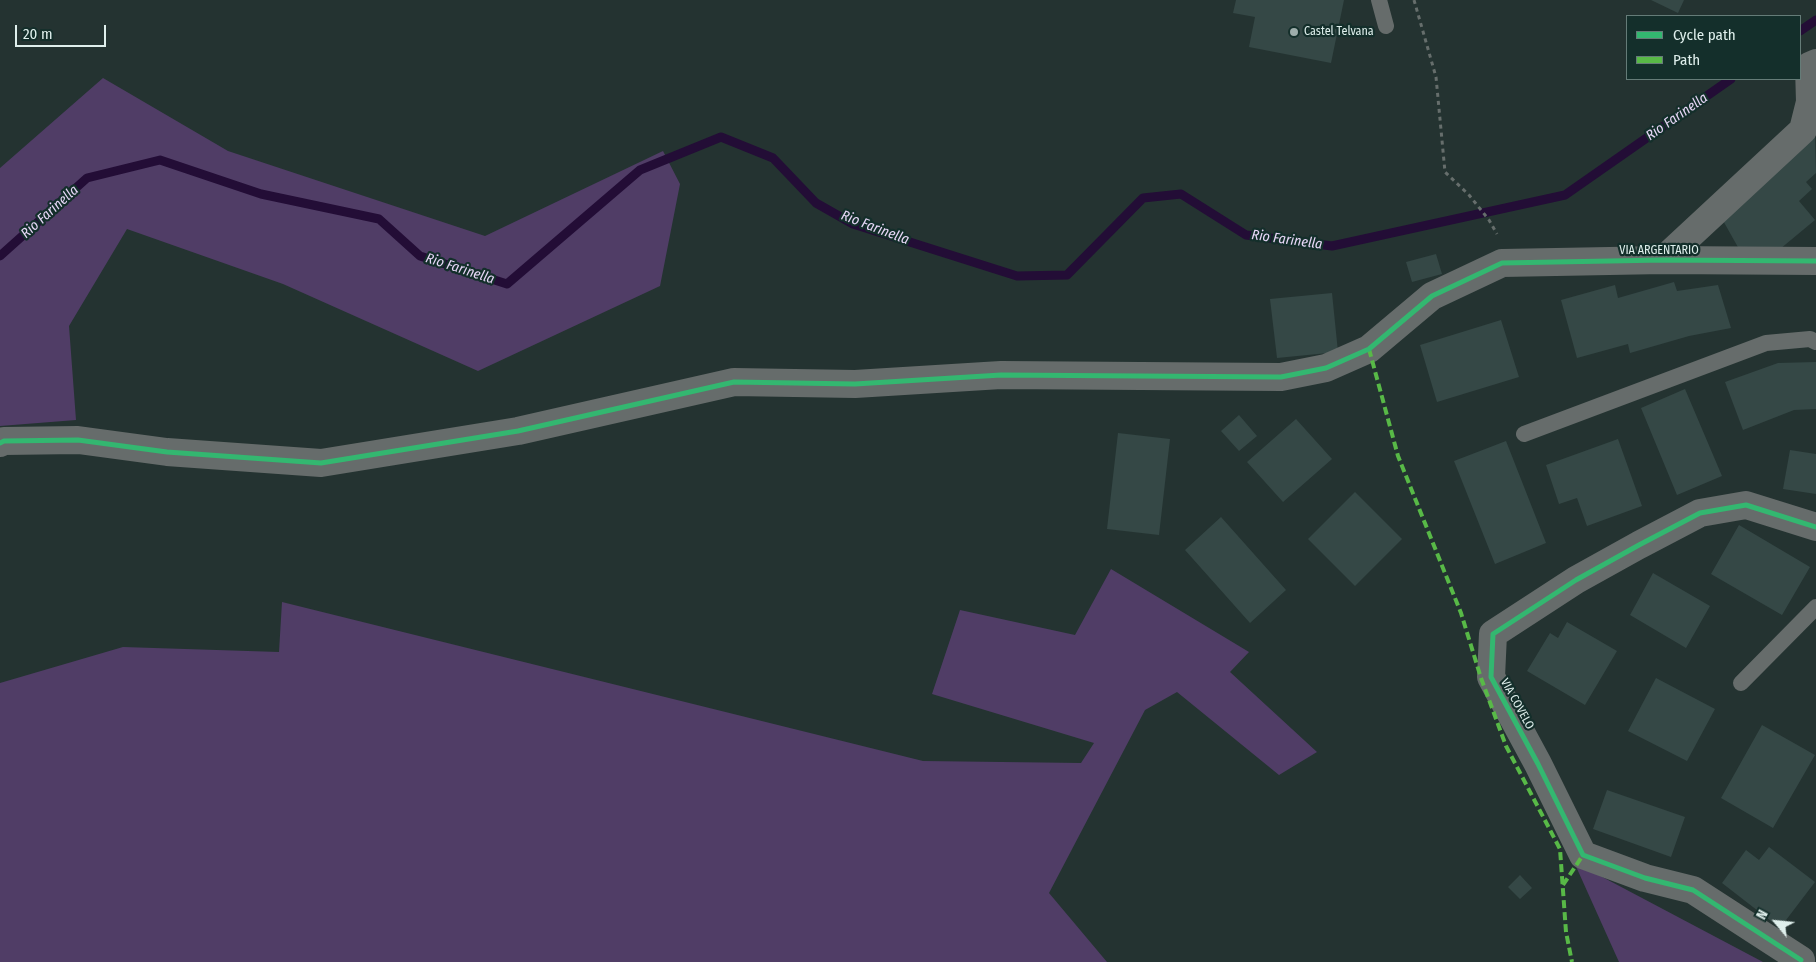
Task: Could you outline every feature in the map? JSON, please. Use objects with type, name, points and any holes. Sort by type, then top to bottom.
[{"type":"street","points":[[1663,260],[1803,130],[1810,102],[1809,66],[1816,64]]},
{"type":"street","name":"VIA ARGENTARIO","points":[[0,442],[78,440],[167,452],[321,463],[518,431],[734,382],[855,384],[1001,375],[1281,377],[1326,368],[1370,349],[1432,296],[1502,263],[1663,260],[1816,261]]},
{"type":"street","name":"VIA COVELO","points":[[1801,960],[1693,890],[1645,878],[1583,855],[1538,764],[1491,677],[1493,634],[1576,580],[1639,544],[1700,513],[1746,505],[1816,527]]},
{"type":"lane","points":[[1379,0],[1386,26]]},
{"type":"lane","points":[[1524,434],[1766,343],[1810,339],[1816,342]]},
{"type":"lane","points":[[1741,682],[1816,607]]},
{"type":"path","points":[[1414,0],[1436,77],[1444,172],[1469,195],[1496,232]]},
{"type":"shaded area","points":[[103,78],[228,151],[485,236],[663,151],[680,184],[660,286],[478,371],[283,284],[127,229],[69,326],[76,420],[0,426],[0,168]]},
{"type":"shaded area","points":[[1111,569],[1249,652],[1230,672],[1317,752],[1279,775],[1177,692],[1145,710],[1049,893],[1107,962],[0,962],[0,683],[123,647],[279,652],[282,602],[923,761],[1081,763],[1094,743],[932,694],[960,610],[1075,635]]},
{"type":"shaded area","points":[[1574,862],[1763,962],[1619,962]]},
{"type":"building","name":"Castel Telvana","points":[[1236,0],[1344,0],[1331,63],[1249,47],[1255,17],[1233,13]]},
{"type":"building","points":[[1651,0],[1684,0],[1678,13]]},
{"type":"building","points":[[1815,136],[1816,173],[1806,182],[1812,189],[1799,201],[1815,220],[1780,249],[1739,249],[1721,217]]},
{"type":"building","points":[[1436,254],[1442,274],[1412,282],[1406,262]]},
{"type":"building","points":[[1674,282],[1677,291],[1718,285],[1731,328],[1689,336],[1630,353],[1628,344],[1577,358],[1561,300],[1615,285],[1618,298]]},
{"type":"building","points":[[1332,293],[1338,352],[1277,358],[1270,299]]},
{"type":"building","points":[[1501,320],[1519,377],[1437,402],[1420,345]]},
{"type":"building","points":[[1816,362],[1816,409],[1794,410],[1743,430],[1725,382],[1778,363]]},
{"type":"building","points":[[1685,389],[1722,476],[1677,495],[1641,408]]},
{"type":"building","points":[[1239,415],[1257,436],[1239,451],[1221,431]]},
{"type":"building","points":[[1296,419],[1332,459],[1283,502],[1247,462]]},
{"type":"building","points":[[1118,433],[1170,439],[1159,535],[1107,529]]},
{"type":"building","points":[[1618,439],[1642,506],[1587,526],[1577,498],[1559,504],[1546,465]]},
{"type":"building","points":[[1506,441],[1546,543],[1495,564],[1454,461]]},
{"type":"building","points":[[1790,450],[1816,454],[1816,494],[1783,489]]},
{"type":"building","points":[[1355,492],[1402,539],[1355,586],[1308,539]]},
{"type":"building","points":[[1221,517],[1286,590],[1250,623],[1185,550]]},
{"type":"building","points":[[1739,525],[1810,567],[1782,615],[1711,574]]},
{"type":"building","points":[[1653,573],[1710,606],[1686,648],[1630,615]]},
{"type":"building","points":[[1567,622],[1617,651],[1585,705],[1527,671],[1550,633],[1558,638]]},
{"type":"building","points":[[1656,678],[1715,709],[1687,761],[1628,731]]},
{"type":"building","points":[[1762,725],[1815,755],[1773,828],[1721,798]]},
{"type":"building","points":[[1607,790],[1685,817],[1671,857],[1593,829]]},
{"type":"building","points":[[1769,847],[1815,882],[1780,928],[1722,883],[1746,850],[1759,860]]},
{"type":"building","points":[[1520,875],[1532,888],[1520,899],[1508,887]]},
{"type":"waterway","name":"Rio Farinella","points":[[1801,30],[1816,20]]},
{"type":"waterway","name":"Rio Farinella","points":[[0,256],[87,178],[160,160],[261,194],[379,219],[420,256],[507,284],[640,170],[721,137],[773,158],[816,203],[853,224],[1017,276],[1067,275],[1143,198],[1181,194],[1246,235],[1332,246],[1565,195],[1730,80]]},
{"type":"marked path","points":[[1369,349],[1398,456],[1461,613],[1481,678],[1506,746],[1560,849],[1566,932],[1572,962]]},
{"type":"marked path","points":[[1563,885],[1583,855]]},
{"type":"cycle path","points":[[0,443],[4,441],[78,440],[167,452],[321,463],[518,431],[734,382],[855,384],[1001,375],[1281,377],[1326,368],[1369,349],[1432,296],[1502,263],[1663,260],[1816,261]]},
{"type":"cycle path","points":[[1801,960],[1693,890],[1645,878],[1583,855],[1538,764],[1491,677],[1493,634],[1576,580],[1700,513],[1746,505],[1816,527]]},
{"type":"place","name":"Castel Telvana","points":[[1294,32]]}]
